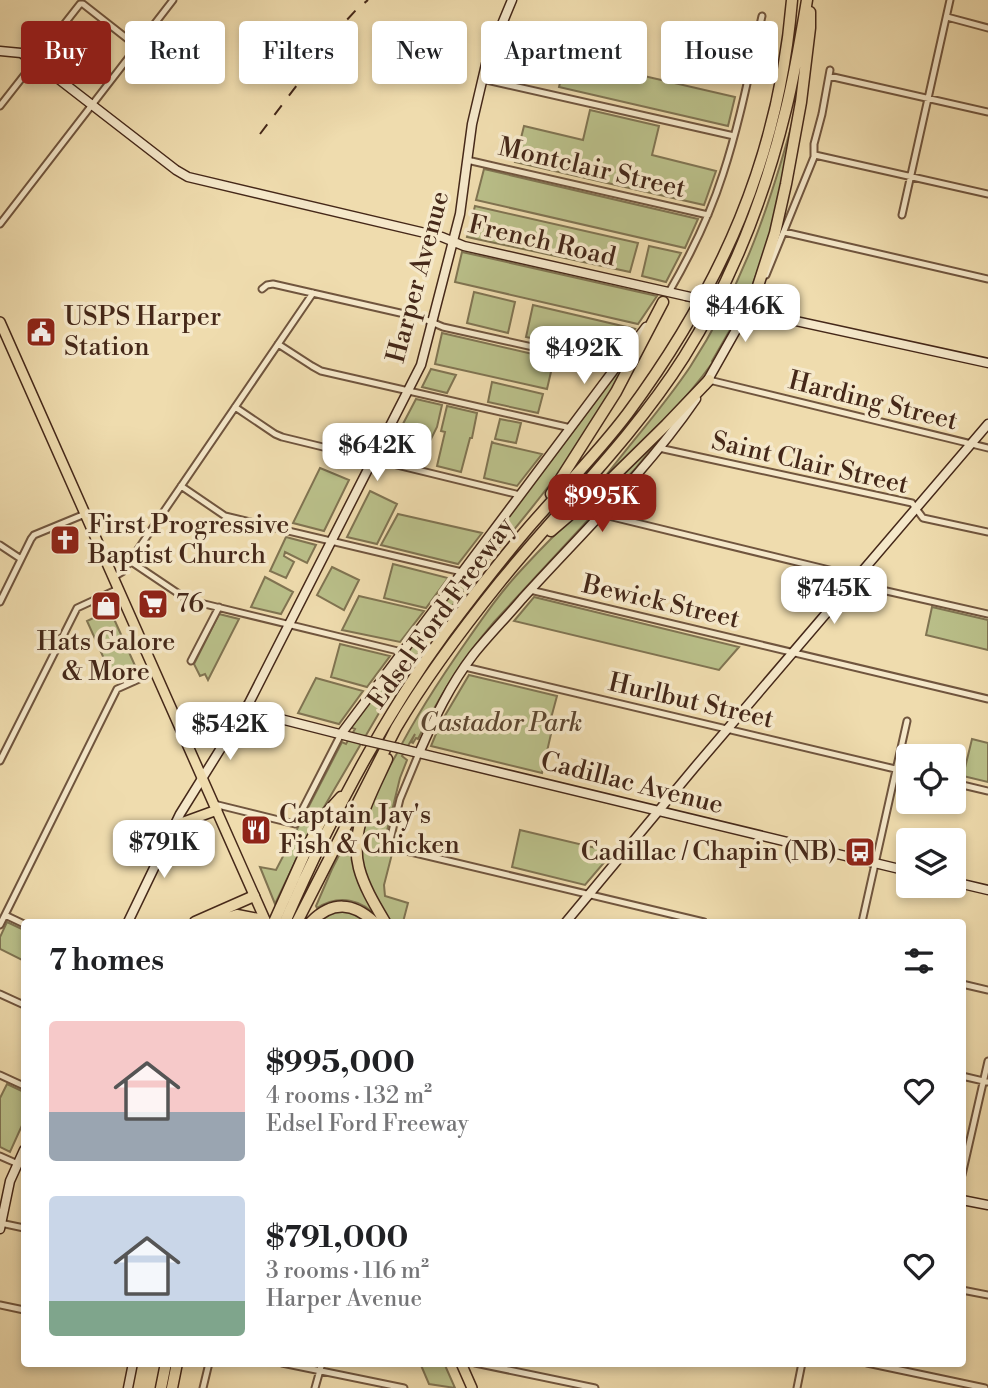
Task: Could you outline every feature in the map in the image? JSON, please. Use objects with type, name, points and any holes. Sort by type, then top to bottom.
[{"type":"highway","name":"Edsel Ford Freeway","points":[[286,919],[346,792],[391,713],[495,568],[626,415],[662,365],[694,313],[724,257],[755,178],[783,74],[792,0]]},
{"type":"highway","name":"Edsel Ford Freeway","points":[[299,919],[414,697],[501,581],[656,397],[709,316],[745,237],[769,172],[787,106],[808,0]]},
{"type":"highway","points":[[758,286],[775,233],[802,102],[810,28],[808,0]]},
{"type":"highway","points":[[529,526],[611,401],[663,302]]},
{"type":"highway","points":[[527,552],[608,482],[709,380]]},
{"type":"highway","points":[[383,919],[367,890],[359,868],[358,839],[365,808],[387,760],[396,728]]},
{"type":"highway","points":[[269,919],[323,817],[346,792]]},
{"type":"highway","points":[[202,919],[254,896]]},
{"type":"highway","points":[[314,919],[330,908],[341,906],[354,909],[369,919]]},
{"type":"highway","points":[[225,919],[237,915],[258,919]]},
{"type":"highway","points":[[161,1388],[165,1367]]},
{"type":"highway","points":[[172,1388],[176,1367]]},
{"type":"main road","points":[[0,321],[4,340],[119,588],[254,896],[267,919]]},
{"type":"main road","points":[[173,826],[216,807]]},
{"type":"main road","points":[[463,1367],[472,1388]]},
{"type":"street","points":[[157,21],[173,0]]},
{"type":"street","name":"Harper Avenue","points":[[505,21],[512,0]]},
{"type":"street","points":[[902,215],[950,0]]},
{"type":"street","points":[[66,21],[77,6],[83,4],[105,21]]},
{"type":"street","points":[[669,292],[691,252],[723,175],[762,16]]},
{"type":"street","points":[[947,17],[988,27]]},
{"type":"street","points":[[111,26],[125,37]]},
{"type":"street","name":"French Road","points":[[0,51],[21,53]]},
{"type":"street","points":[[0,225],[125,62]]},
{"type":"street","points":[[758,286],[766,274],[815,155],[814,144],[830,73],[988,112]]},
{"type":"street","points":[[0,106],[21,79]]},
{"type":"street","name":"French Road","points":[[65,84],[188,177],[442,237],[464,246],[988,363]]},
{"type":"street","name":"Harper Avenue","points":[[129,919],[173,826],[243,713],[421,365],[462,202],[472,124],[481,84]]},
{"type":"street","points":[[504,84],[734,136]]},
{"type":"street","points":[[815,155],[988,194]]},
{"type":"street","name":"Montclair Street","points":[[467,160],[708,215]]},
{"type":"street","points":[[784,232],[988,279]]},
{"type":"street","points":[[262,289],[273,284],[422,318],[456,330],[618,366]]},
{"type":"street","name":"Edsel Ford Freeway","points":[[589,895],[396,849],[390,840],[400,799],[441,706],[465,667],[530,590],[677,427],[709,380],[758,286]]},
{"type":"street","name":"Edsel Ford Freeway","points":[[216,807],[295,824],[341,734],[618,366],[669,292]]},
{"type":"street","points":[[114,577],[122,572],[130,561],[313,293]]},
{"type":"street","points":[[278,344],[321,371],[571,428]]},
{"type":"street","name":"Harding Street","points":[[709,380],[988,449]]},
{"type":"street","points":[[235,407],[282,437],[520,495]]},
{"type":"street","points":[[569,919],[988,424]]},
{"type":"street","name":"Saint Clair Street","points":[[659,448],[912,503],[923,518],[988,532]]},
{"type":"street","points":[[181,486],[225,516],[461,572]]},
{"type":"street","points":[[0,602],[34,535],[85,514]]},
{"type":"street","points":[[600,514],[850,575],[860,585],[988,614]]},
{"type":"street","points":[[0,545],[21,559]]},
{"type":"street","points":[[130,561],[183,597],[402,652]]},
{"type":"street","points":[[0,761],[76,608],[119,588]]},
{"type":"street","name":"Bewick Street","points":[[530,590],[988,699]]},
{"type":"street","points":[[191,661],[219,607]]},
{"type":"street","name":"Hurlbut Street","points":[[465,667],[896,769]]},
{"type":"street","points":[[0,925],[117,689],[156,671]]},
{"type":"street","points":[[185,737],[243,713]]},
{"type":"street","name":"Cadillac Avenue","points":[[243,713],[257,713],[896,868]]},
{"type":"street","points":[[902,744],[907,721]]},
{"type":"street","points":[[863,919],[896,773]]},
{"type":"street","points":[[966,786],[988,791]]},
{"type":"street","points":[[966,884],[988,890]]},
{"type":"street","points":[[589,895],[691,919]]},
{"type":"street","points":[[5,915],[21,923]]},
{"type":"street","points":[[966,985],[988,990]]},
{"type":"street","points":[[0,994],[21,1004]]},
{"type":"street","points":[[966,1160],[986,1082],[988,1061]]},
{"type":"street","points":[[0,1075],[21,1085]]},
{"type":"street","points":[[966,1077],[986,1082]]},
{"type":"street","points":[[0,1156],[18,1164]]},
{"type":"street","points":[[21,1157],[10,1181],[0,1225],[21,1228]]},
{"type":"street","points":[[966,1201],[988,1206]]},
{"type":"street","points":[[966,1291],[988,1296]]},
{"type":"street","points":[[0,1305],[21,1309]]},
{"type":"street","points":[[128,1388],[132,1367]]},
{"type":"street","points":[[204,1388],[208,1367]]},
{"type":"street","points":[[301,1367],[404,1388]]},
{"type":"street","points":[[315,1388],[321,1367]]},
{"type":"street","points":[[494,1367],[596,1388]]},
{"type":"street","points":[[797,1388],[801,1367]]},
{"type":"street","points":[[886,1367],[985,1388]]},
{"type":"green space","points":[[647,77],[661,80],[661,84],[679,84],[735,97],[728,126],[559,87],[560,84],[647,84]]},
{"type":"green space","points":[[797,105],[789,166],[765,251],[747,300],[740,298],[742,292],[727,319],[732,314],[738,316],[713,362],[699,380],[655,431],[590,494],[588,492],[602,476],[605,477],[659,409],[709,336],[754,241]]},
{"type":"green space","points":[[590,110],[659,126],[652,155],[716,171],[704,205],[515,162],[524,126],[583,140]]},
{"type":"green space","points":[[484,169],[698,219],[685,248],[476,200]]},
{"type":"green space","points":[[475,206],[638,243],[630,272],[467,237]]},
{"type":"green space","points":[[649,246],[681,253],[666,282],[642,276]]},
{"type":"green space","points":[[462,252],[657,296],[638,324],[455,282]]},
{"type":"green space","points":[[474,292],[515,302],[508,333],[467,323]]},
{"type":"green space","points":[[533,305],[635,329],[615,356],[526,337]]},
{"type":"green space","points":[[442,333],[554,359],[547,389],[435,364]]},
{"type":"green space","points":[[632,353],[577,447],[529,512],[485,562],[431,634],[379,713],[310,831],[275,904],[260,867],[276,870],[342,742],[346,744],[355,729],[350,727]]},
{"type":"green space","points":[[431,369],[456,375],[447,393],[422,387]]},
{"type":"green space","points":[[492,382],[543,394],[538,413],[488,402]]},
{"type":"green space","points":[[416,399],[442,405],[437,427],[423,455],[394,441]]},
{"type":"green space","points":[[447,406],[477,413],[461,472],[437,466],[445,432],[441,431]]},
{"type":"green space","points":[[500,419],[521,423],[516,443],[495,439]]},
{"type":"green space","points":[[666,431],[636,468],[482,636],[452,678],[418,739],[411,742],[415,734],[402,756],[407,760],[385,839],[387,846],[393,850],[384,885],[385,896],[408,903],[404,919],[388,919],[367,878],[362,859],[364,824],[372,800],[412,726],[456,656],[516,576],[576,514]]},
{"type":"green space","points":[[492,442],[542,454],[517,486],[484,478]]},
{"type":"green space","points":[[320,468],[349,480],[324,531],[293,523]]},
{"type":"green space","points":[[370,491],[397,504],[377,544],[347,537]]},
{"type":"green space","points":[[398,514],[482,533],[458,564],[381,545]]},
{"type":"green space","points":[[286,537],[316,545],[307,563],[285,552],[284,556],[294,562],[286,578],[270,571]]},
{"type":"green space","points":[[393,564],[448,578],[426,608],[384,598]]},
{"type":"green space","points":[[332,567],[359,580],[344,610],[317,595]]},
{"type":"green space","points":[[265,577],[293,592],[281,614],[251,607]]},
{"type":"green space","points":[[359,596],[424,611],[400,642],[342,630]]},
{"type":"green space","points":[[534,597],[739,647],[719,670],[514,621]]},
{"type":"green space","points":[[932,607],[988,620],[988,650],[926,635]]},
{"type":"green space","points":[[110,610],[137,670],[114,681],[87,621]]},
{"type":"green space","points":[[219,614],[239,619],[208,680],[205,674],[200,676],[194,664]]},
{"type":"green space","points":[[340,644],[390,656],[367,687],[331,677]]},
{"type":"green space","name":"Castador Park","points":[[469,675],[557,696],[547,733],[551,734],[542,773],[431,746],[440,724]]},
{"type":"green space","points":[[316,678],[363,691],[339,724],[298,713]]},
{"type":"green space","points":[[972,739],[988,743],[988,782],[966,777]]},
{"type":"green space","points":[[356,822],[354,835],[378,918],[365,906],[350,901],[334,901],[317,908],[316,906]]},
{"type":"green space","points":[[520,830],[613,852],[585,885],[512,867]]},
{"type":"green space","points":[[350,909],[365,919],[318,919],[324,914]]},
{"type":"green space","points":[[7,922],[21,929],[21,960],[0,949],[0,937]]},
{"type":"green space","points":[[7,1084],[21,1091],[21,1128],[10,1152],[0,1147],[0,1098]]},
{"type":"green space","points":[[422,1367],[446,1367],[455,1388],[429,1384]]},
{"type":"railway","points":[[260,134],[344,23],[368,0]]},
{"type":"place","name":"USPS Harper Station","points":[[41,332]]},
{"type":"place","name":"First Progressive Baptist Church","points":[[65,540]]},
{"type":"place","name":"76","points":[[153,604]]},
{"type":"place","name":"Hats Galore & More","points":[[106,606]]},
{"type":"place","name":"Captain Jay's Fish & Chicken","points":[[256,830]]},
{"type":"place","name":"Cadillac / Chapin (NB)","points":[[860,852]]}]
